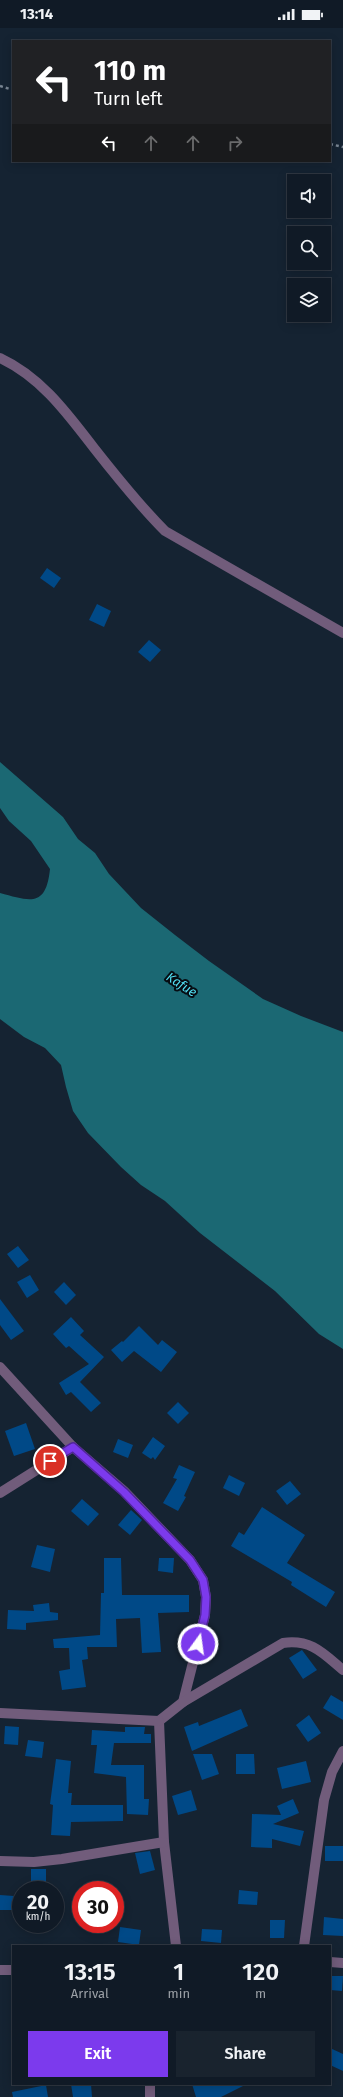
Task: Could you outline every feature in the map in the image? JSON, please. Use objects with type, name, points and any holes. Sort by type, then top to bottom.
[{"type":"street","points":[[0,358],[26,374],[44,388],[62,406],[146,512],[165,530],[343,633]]},
{"type":"street","points":[[2,1373],[73,1447],[124,1492],[190,1560],[203,1580],[206,1597],[205,1615],[183,1702]]},
{"type":"street","points":[[0,1493],[73,1447]]},
{"type":"street","points":[[0,1713],[159,1721],[183,1702],[283,1642],[295,1641],[305,1643],[318,1649],[343,1670]]},
{"type":"street","points":[[159,1721],[164,1842],[176,1945]]},
{"type":"street","points":[[304,1945],[325,1795],[336,1761],[343,1751]]},
{"type":"street","points":[[0,1861],[34,1862],[62,1859],[164,1842]]},
{"type":"street","points":[[331,1962],[343,1963]]},
{"type":"street","points":[[0,1970],[12,1970]]},
{"type":"street","points":[[150,2085],[150,2097]]},
{"type":"path","points":[[0,86],[12,90]]},
{"type":"path","points":[[331,144],[343,147]]},
{"type":"water","name":"Kafue","points":[[0,762],[63,817],[78,839],[95,853],[109,874],[141,908],[175,935],[263,999],[301,1016],[343,1032],[343,1349],[319,1334],[275,1291],[200,1233],[165,1201],[141,1185],[121,1167],[88,1133],[73,1111],[61,1065],[45,1048],[24,1037],[0,1019],[0,893],[20,898],[35,899],[45,890],[50,869],[31,841],[9,821],[0,808]]},
{"type":"building","points":[[47,568],[61,578],[54,588],[40,578]]},
{"type":"building","points":[[97,604],[111,611],[104,627],[89,620]]},
{"type":"building","points":[[149,640],[161,650],[150,662],[138,652]]},
{"type":"building","points":[[18,1246],[29,1260],[18,1268],[7,1254]]},
{"type":"building","points":[[30,1275],[39,1290],[27,1298],[17,1282]]},
{"type":"building","points":[[64,1282],[76,1295],[66,1305],[54,1292]]},
{"type":"building","points":[[0,1299],[24,1331],[11,1340],[0,1325]]},
{"type":"building","points":[[71,1317],[84,1331],[80,1335],[104,1357],[80,1382],[101,1403],[91,1412],[71,1392],[66,1395],[59,1383],[89,1364],[69,1346],[66,1348],[53,1334]]},
{"type":"building","points":[[139,1326],[158,1345],[162,1340],[177,1352],[161,1372],[134,1351],[122,1362],[111,1350],[122,1341],[123,1342]]},
{"type":"building","points":[[178,1402],[189,1413],[178,1424],[167,1413]]},
{"type":"building","points":[[26,1423],[35,1449],[14,1456],[5,1431]]},
{"type":"building","points":[[153,1437],[165,1446],[155,1460],[153,1457],[151,1459],[142,1453]]},
{"type":"building","points":[[118,1439],[133,1445],[128,1458],[113,1452]]},
{"type":"building","points":[[179,1465],[195,1472],[184,1496],[186,1497],[178,1511],[163,1503],[177,1479],[173,1478]]},
{"type":"building","points":[[229,1475],[245,1483],[239,1496],[223,1488]]},
{"type":"building","points":[[290,1481],[301,1494],[287,1505],[276,1491]]},
{"type":"building","points":[[82,1499],[99,1514],[88,1526],[71,1511]]},
{"type":"building","points":[[262,1507],[305,1535],[287,1563],[335,1592],[326,1607],[291,1585],[292,1582],[231,1546],[239,1532],[244,1535]]},
{"type":"building","points":[[131,1510],[142,1520],[130,1535],[118,1525]]},
{"type":"building","points":[[37,1545],[55,1549],[50,1572],[31,1567]]},
{"type":"building","points":[[104,1558],[121,1558],[122,1595],[189,1595],[189,1612],[158,1613],[161,1652],[142,1653],[140,1618],[116,1619],[117,1647],[87,1647],[88,1659],[82,1660],[86,1687],[62,1690],[59,1671],[70,1669],[69,1648],[54,1648],[53,1639],[100,1635],[101,1593],[104,1593]]},
{"type":"building","points":[[159,1558],[174,1558],[173,1573],[158,1571]]},
{"type":"building","points":[[49,1603],[50,1612],[58,1613],[58,1620],[26,1623],[26,1630],[7,1629],[8,1610],[34,1611],[33,1605]]},
{"type":"building","points":[[302,1650],[317,1670],[303,1679],[289,1658]]},
{"type":"building","points":[[331,1695],[343,1702],[343,1720],[323,1708]]},
{"type":"building","points":[[241,1709],[248,1726],[192,1751],[184,1727],[198,1722],[199,1726]]},
{"type":"building","points":[[309,1715],[321,1733],[308,1742],[296,1725]]},
{"type":"building","points":[[5,1726],[19,1727],[18,1745],[4,1744]]},
{"type":"building","points":[[125,1727],[145,1727],[144,1734],[151,1734],[151,1743],[114,1743],[111,1765],[144,1765],[144,1799],[149,1799],[148,1815],[127,1814],[126,1777],[94,1773],[97,1745],[91,1745],[92,1730],[125,1732]]},
{"type":"building","points":[[28,1740],[44,1742],[42,1758],[25,1756]]},
{"type":"building","points":[[193,1754],[212,1754],[219,1774],[202,1780]]},
{"type":"building","points":[[236,1754],[254,1754],[255,1774],[236,1774]]},
{"type":"building","points":[[56,1759],[71,1761],[68,1793],[72,1793],[71,1805],[123,1805],[123,1821],[71,1822],[70,1836],[51,1835],[53,1805],[50,1804]]},
{"type":"building","points":[[306,1761],[311,1782],[282,1789],[277,1768]]},
{"type":"building","points":[[191,1790],[197,1810],[178,1815],[172,1796]]},
{"type":"building","points":[[293,1799],[299,1813],[273,1824],[304,1831],[300,1846],[272,1839],[272,1848],[251,1847],[252,1814],[281,1815],[277,1806]]},
{"type":"building","points":[[325,1846],[343,1846],[343,1861],[325,1861]]},
{"type":"building","points":[[150,1851],[155,1870],[140,1874],[135,1853]]},
{"type":"building","points":[[31,1869],[46,1869],[46,1881],[31,1881]]},
{"type":"building","points":[[239,1890],[258,1892],[257,1905],[238,1904]]},
{"type":"building","points":[[0,1895],[12,1896],[12,1910],[0,1910]]},
{"type":"building","points":[[324,1917],[343,1919],[343,1936],[323,1935]]},
{"type":"building","points":[[270,1920],[285,1920],[284,1938],[270,1938]]},
{"type":"building","points":[[124,1928],[141,1930],[139,1945],[118,1942],[119,1933],[124,1933]]},
{"type":"building","points":[[202,1929],[222,1930],[221,1943],[201,1941]]},
{"type":"building","points":[[331,1976],[343,1976],[342,1991],[331,1990]]},
{"type":"building","points":[[331,2048],[343,2054],[343,2071],[331,2065]]},
{"type":"building","points":[[46,2085],[48,2097],[13,2097],[12,2092]]},
{"type":"building","points":[[71,2085],[91,2085],[92,2097],[73,2097]]},
{"type":"building","points":[[192,2085],[245,2085],[221,2097],[196,2097]]},
{"type":"route","points":[[50,1461],[73,1447],[124,1492],[190,1560],[203,1580],[206,1597],[205,1615],[198,1644]]}]
